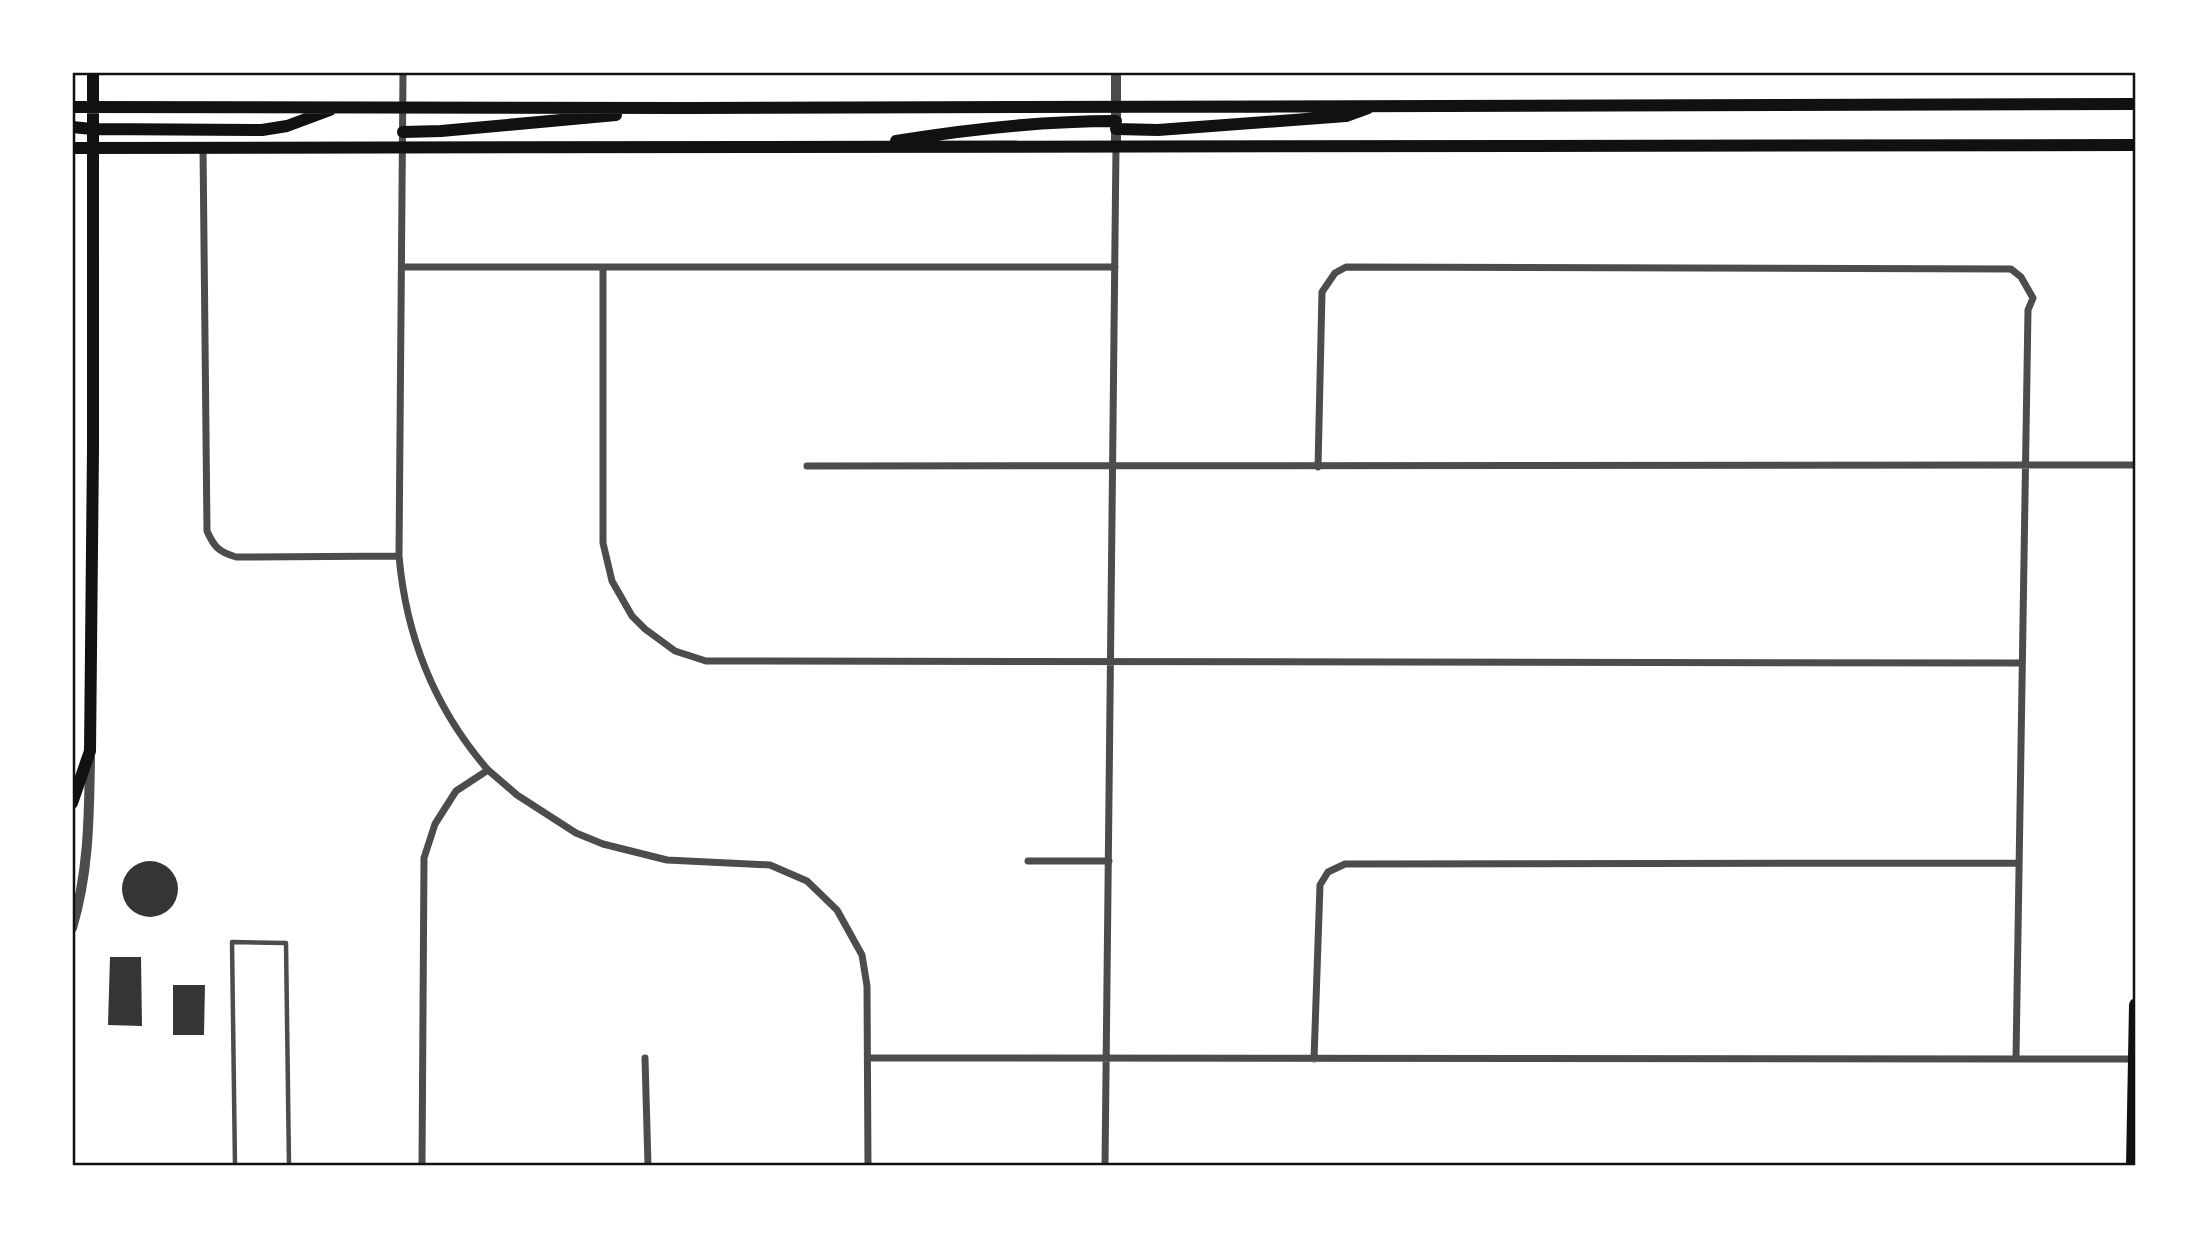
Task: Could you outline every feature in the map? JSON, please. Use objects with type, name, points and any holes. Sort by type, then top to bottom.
[{"type":"main road","points":[[72,803],[90,751],[93,72]]},
{"type":"main road","points":[[72,107],[2136,104]]},
{"type":"main road","points":[[861,147],[956,131],[1077,121],[1158,130],[1346,116],[1378,105]]},
{"type":"main road","points":[[72,127],[262,130],[287,126],[337,108]]},
{"type":"main road","points":[[403,132],[441,131],[690,108]]},
{"type":"main road","points":[[72,148],[2136,145]]},
{"type":"main road","points":[[2133,1166],[2136,1005]]},
{"type":"street","points":[[403,72],[399,555],[402,591],[418,651],[442,706],[488,770],[517,795],[576,833],[603,844],[667,860],[770,865],[807,881],[837,909],[862,955],[867,986],[868,1166]]},
{"type":"street","points":[[1105,1166],[1116,72]]},
{"type":"street","points":[[203,147],[207,531],[212,544],[220,552],[236,557],[399,555]]},
{"type":"street","points":[[402,267],[1115,267]]},
{"type":"street","points":[[603,267],[603,543],[612,581],[632,616],[645,629],[675,651],[706,661],[2022,663]]},
{"type":"street","points":[[1318,467],[1322,292],[1335,273],[1346,267],[2011,269],[2021,277],[2033,298],[2028,310],[2017,1058]]},
{"type":"street","points":[[807,466],[2136,465]]},
{"type":"street","points":[[72,928],[88,855],[90,751]]},
{"type":"street","points":[[422,1166],[424,858],[435,824],[456,791],[488,770]]},
{"type":"street","points":[[1028,861],[1109,861]]},
{"type":"street","points":[[1314,1059],[1320,886],[1328,872],[1345,864],[2020,863]]},
{"type":"street","points":[[645,1058],[648,1166]]},
{"type":"street","points":[[868,1058],[2135,1059]]},
{"type":"lane","points":[[235,1166],[232,942],[286,943],[289,1166]]},
{"type":"building","points":[[144,861],[156,861],[166,865],[174,873],[178,889],[174,905],[166,913],[156,917],[144,917],[134,913],[126,905],[122,895],[122,883],[126,873],[134,865]]},
{"type":"building","points":[[110,957],[141,957],[142,1026],[108,1025]]},
{"type":"building","points":[[173,985],[205,985],[204,1035],[173,1035]]}]
